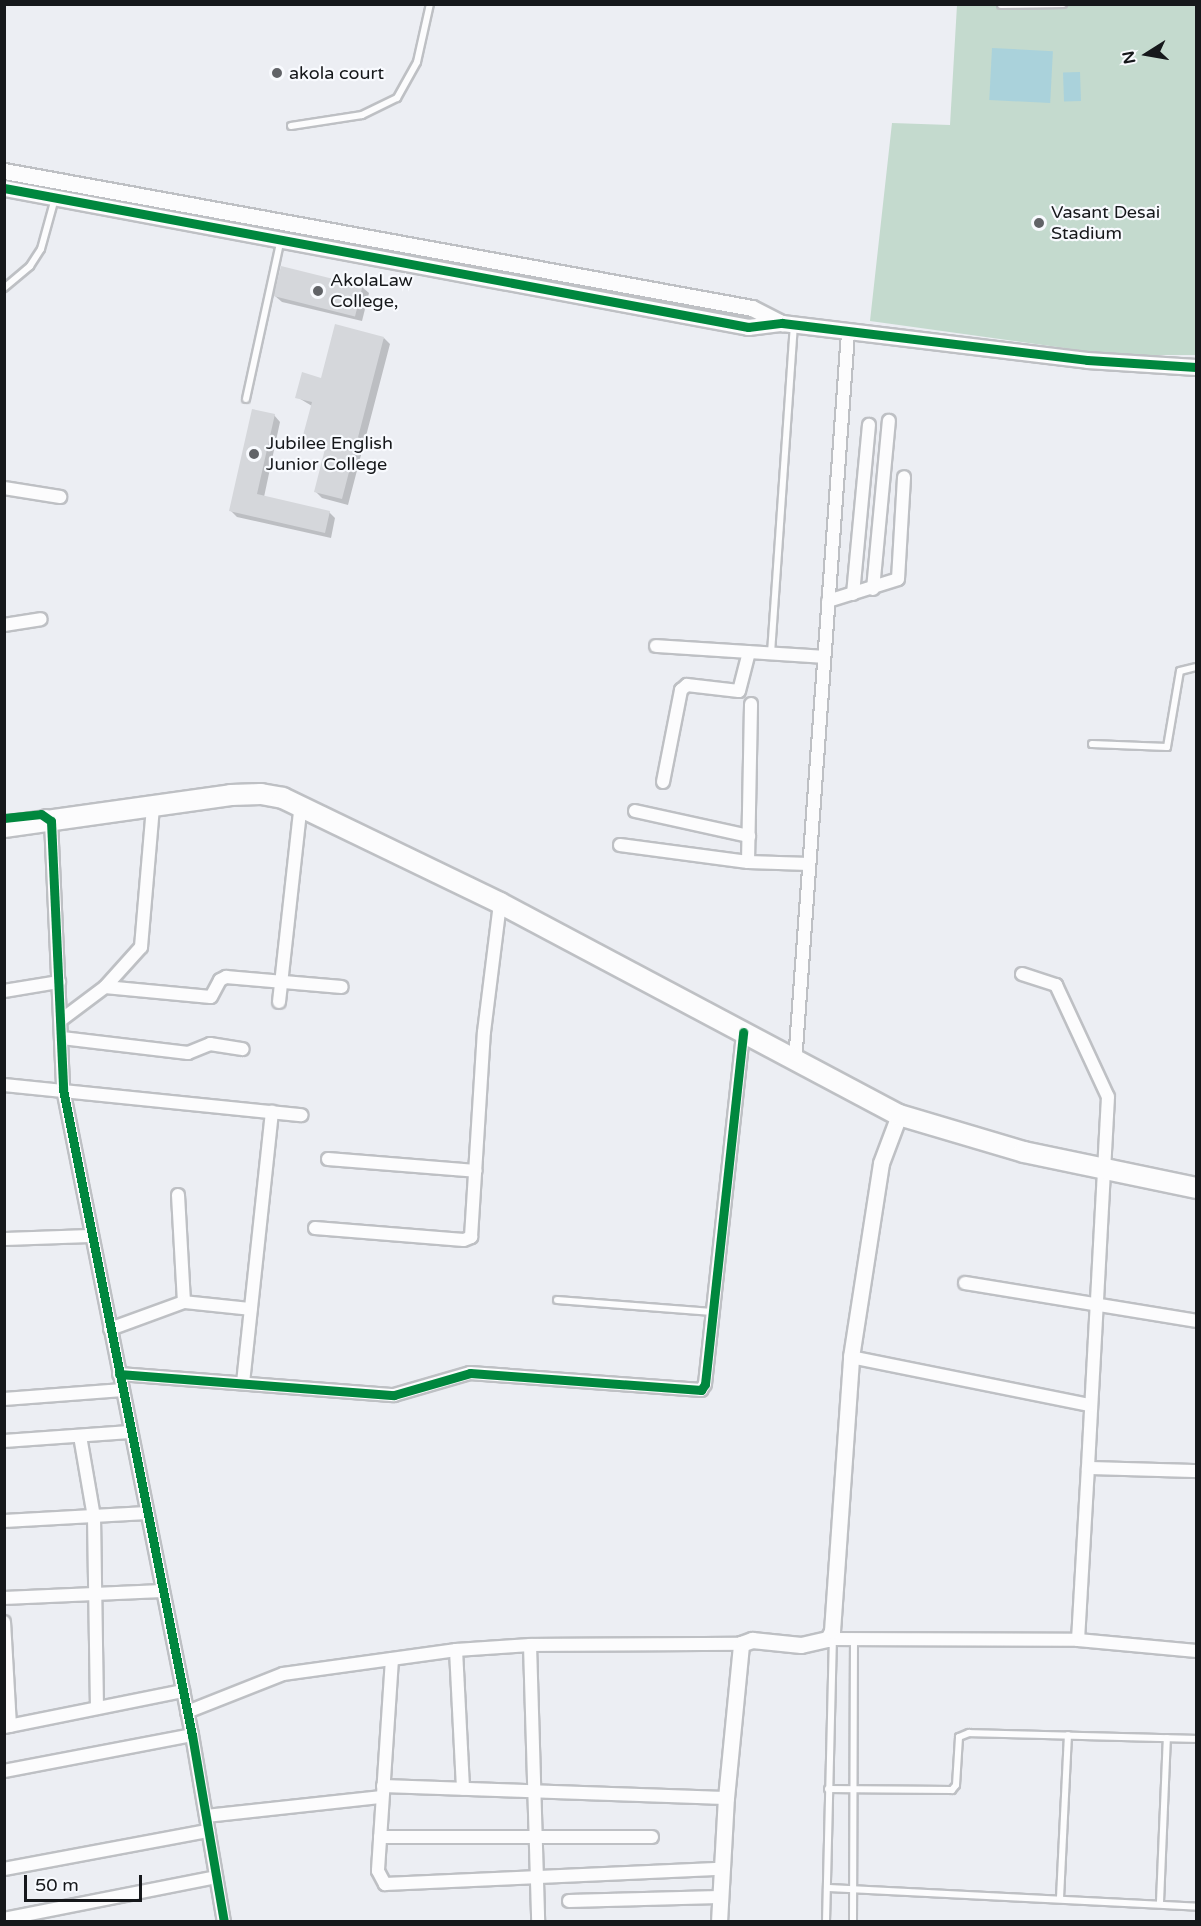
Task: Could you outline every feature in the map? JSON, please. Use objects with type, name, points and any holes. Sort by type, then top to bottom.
[{"type":"main road","points":[[4,827],[261,794],[300,804],[500,903],[795,1062],[899,1115],[1024,1152],[1197,1188]]},
{"type":"street","points":[[4,171],[286,220],[752,308],[788,324]]},
{"type":"street","points":[[4,188],[281,238],[597,301],[748,327],[788,324],[1087,360],[1197,367]]},
{"type":"street","points":[[115,209],[117,192]]},
{"type":"street","points":[[597,301],[600,281]]},
{"type":"street","points":[[795,1062],[848,333]]},
{"type":"street","points":[[873,589],[889,421]]},
{"type":"street","points":[[853,594],[869,425]]},
{"type":"street","points":[[828,601],[873,589],[898,579],[904,477]]},
{"type":"street","points":[[4,488],[60,497]]},
{"type":"street","points":[[4,625],[41,620]]},
{"type":"street","points":[[656,646],[824,657]]},
{"type":"street","points":[[663,782],[681,690],[687,686],[739,691],[749,652]]},
{"type":"street","points":[[748,862],[752,704]]},
{"type":"street","points":[[279,1002],[300,804]]},
{"type":"street","points":[[61,1020],[105,987],[134,958],[144,938],[153,807]]},
{"type":"street","points":[[635,812],[750,836]]},
{"type":"street","points":[[4,818],[41,814],[44,822],[61,1020],[63,1089],[192,1735],[224,1922]]},
{"type":"street","points":[[620,845],[748,862],[809,864]]},
{"type":"street","points":[[315,1228],[468,1239],[474,1228],[484,1032],[500,903]]},
{"type":"street","points":[[1022,974],[1056,985],[1106,1088],[1109,1106],[1102,1170],[1094,1304],[1088,1468],[1078,1640]]},
{"type":"street","points":[[105,987],[211,997],[220,980],[226,977],[342,987]]},
{"type":"street","points":[[4,991],[58,982]]},
{"type":"street","points":[[119,1374],[394,1395],[470,1373],[694,1392],[705,1384],[743,1032]]},
{"type":"street","points":[[62,1038],[188,1053],[210,1044],[243,1049]]},
{"type":"street","points":[[4,1085],[301,1114]]},
{"type":"street","points":[[243,1383],[272,1112]]},
{"type":"street","points":[[830,1639],[833,1624],[851,1357],[881,1163],[899,1115]]},
{"type":"street","points":[[328,1159],[476,1171]]},
{"type":"street","points":[[178,1195],[184,1302]]},
{"type":"street","points":[[4,1239],[91,1236]]},
{"type":"street","points":[[965,1283],[1197,1321]]},
{"type":"street","points":[[110,1329],[184,1302],[251,1309]]},
{"type":"street","points":[[851,1357],[1090,1405]]},
{"type":"street","points":[[4,1399],[123,1390]]},
{"type":"street","points":[[4,1441],[130,1432]]},
{"type":"street","points":[[80,1436],[94,1517],[97,1708]]},
{"type":"street","points":[[1088,1468],[1197,1471]]},
{"type":"street","points":[[4,1521],[147,1513]]},
{"type":"street","points":[[4,1598],[162,1591]]},
{"type":"street","points":[[4,1622],[7,1726],[183,1691]]},
{"type":"street","points":[[187,1712],[283,1674],[456,1650],[530,1645],[741,1644],[752,1640],[801,1645],[830,1639],[1078,1640],[1197,1651]]},
{"type":"street","points":[[719,1922],[726,1798],[741,1644]]},
{"type":"street","points":[[530,1645],[538,1922]]},
{"type":"street","points":[[456,1650],[463,1789]]},
{"type":"street","points":[[393,1659],[378,1876],[385,1884],[721,1869]]},
{"type":"street","points":[[4,1771],[192,1735]]},
{"type":"street","points":[[206,1816],[383,1791],[534,1790],[726,1798]]},
{"type":"street","points":[[4,1869],[208,1831]]},
{"type":"street","points":[[380,1837],[652,1837]]},
{"type":"street","points":[[4,1919],[216,1877]]},
{"type":"street","points":[[569,1900],[719,1897]]},
{"type":"lane","points":[[291,126],[362,115],[398,98],[417,62],[429,4]]},
{"type":"lane","points":[[1001,5],[1063,4]]},
{"type":"lane","points":[[4,288],[30,266],[41,249],[56,198]]},
{"type":"lane","points":[[246,399],[286,220]]},
{"type":"lane","points":[[771,653],[788,324]]},
{"type":"lane","points":[[1092,744],[1167,747],[1180,671],[1197,667]]},
{"type":"lane","points":[[557,1300],[713,1312]]},
{"type":"lane","points":[[826,1922],[830,1639]]},
{"type":"lane","points":[[853,1922],[854,1640]]},
{"type":"lane","points":[[828,1789],[952,1790],[956,1785],[959,1737],[963,1734],[1197,1739]]},
{"type":"lane","points":[[1060,1898],[1068,1735]]},
{"type":"lane","points":[[1160,1902],[1167,1738]]},
{"type":"lane","points":[[827,1888],[853,1891],[1160,1902],[1197,1907]]},
{"type":"green space","name":"Vasant Desai Stadium","points":[[957,5],[1196,5],[1196,355],[1115,355],[870,321],[892,123],[950,125]]},
{"type":"water","points":[[992,48],[1053,51],[1050,103],[989,100]]},
{"type":"water","points":[[1080,72],[1081,101],[1064,102],[1063,73]]},
{"type":"building","name":"AkolaLaw College,","points":[[281,266],[363,286],[355,316],[274,296]]},
{"type":"building","points":[[335,324],[384,337],[342,499],[314,492],[326,445],[302,439],[312,402],[295,398],[302,372],[321,378]]},
{"type":"building","name":"Jubilee English Junior College","points":[[252,409],[275,414],[257,494],[330,511],[325,533],[229,511]]},
{"type":"cycle path","points":[[4,188],[748,327],[782,323],[1087,360],[1196,367]]},
{"type":"cycle path","points":[[4,818],[41,814],[51,821],[63,1089],[192,1735],[224,1922]]},
{"type":"cycle path","points":[[119,1374],[394,1395],[470,1373],[701,1390],[705,1384],[743,1032]]},
{"type":"place","name":"akola court","points":[[277,73]]},
{"type":"place","name":"Vasant Desai Stadium","points":[[1039,223]]},
{"type":"place","name":"AkolaLaw College,","points":[[318,291]]},
{"type":"place","name":"Jubilee English Junior College","points":[[254,454]]}]
